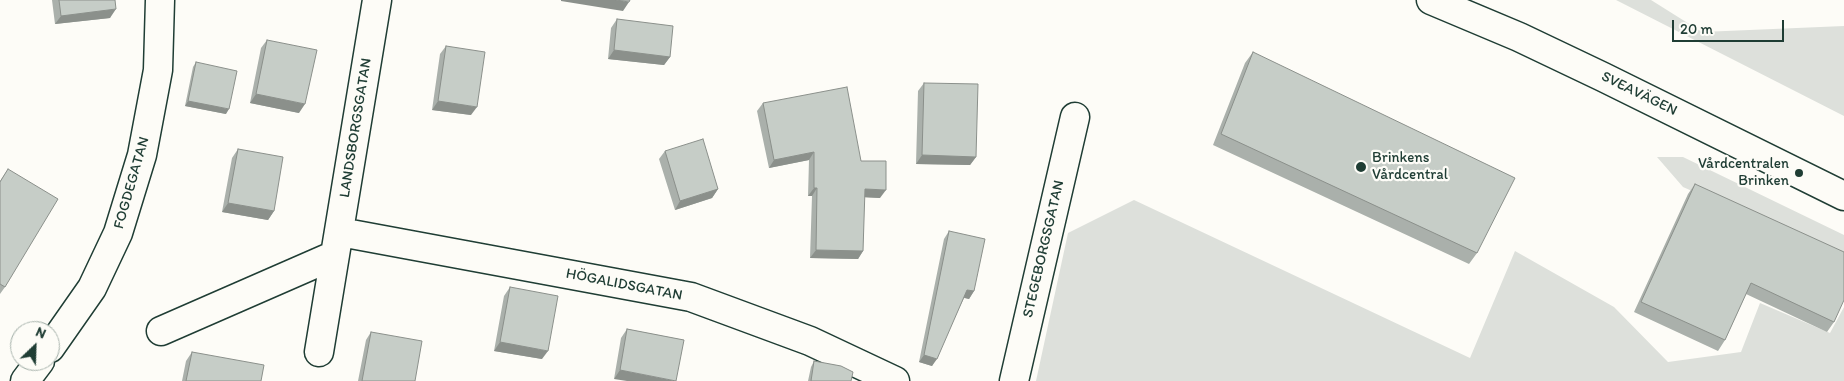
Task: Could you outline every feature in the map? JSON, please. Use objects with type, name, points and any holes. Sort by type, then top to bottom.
[{"type":"street","name":"FOGDEGATAN","points":[[60,334],[92,288],[121,224],[142,155],[158,70],[160,0]]},
{"type":"street","name":"LANDSBORGSGATAN","points":[[319,352],[377,0]]},
{"type":"street","name":"SVEAVÄGEN","points":[[1438,1],[1603,77],[1844,196]]},
{"type":"street","name":"STEGEBORGSGATAN","points":[[1014,381],[1075,117]]},
{"type":"street","points":[[162,331],[338,244]]},
{"type":"street","name":"HÖGALIDSGATAN","points":[[338,244],[691,297],[810,341],[896,381]]},
{"type":"shaded area","points":[[1616,0],[1651,0],[1702,32],[1844,26],[1844,116]]},
{"type":"shaded area","points":[[1657,157],[1683,157],[1844,235],[1844,258],[1683,187]]},
{"type":"shaded area","points":[[1134,200],[1470,358],[1515,251],[1614,307],[1668,362],[1741,352],[1760,303],[1830,333],[1844,307],[1844,381],[1036,381],[1068,233]]},
{"type":"building","points":[[59,0],[115,0],[116,9],[61,16]]},
{"type":"building","points":[[617,19],[673,26],[670,57],[614,50]]},
{"type":"building","points":[[267,40],[317,50],[305,104],[256,94]]},
{"type":"building","points":[[446,46],[485,52],[477,107],[438,101]]},
{"type":"building","name":"Brinkens Vårdcentral","points":[[1253,52],[1515,178],[1477,253],[1221,134]]},
{"type":"building","points":[[196,62],[237,71],[229,109],[188,101]]},
{"type":"building","points":[[924,83],[978,84],[976,157],[922,155]]},
{"type":"building","points":[[847,87],[861,161],[886,161],[886,190],[865,189],[863,251],[816,250],[817,188],[814,188],[814,152],[774,160],[763,103]]},
{"type":"building","points":[[703,139],[718,189],[680,201],[665,151]]},
{"type":"building","points":[[238,149],[283,157],[274,211],[228,203]]},
{"type":"building","points":[[8,169],[58,199],[5,287],[0,284],[0,182]]},
{"type":"building","points":[[1695,184],[1844,252],[1844,300],[1834,322],[1751,283],[1725,340],[1641,302]]},
{"type":"building","points":[[949,231],[985,239],[974,291],[967,290],[937,359],[924,355]]},
{"type":"building","points":[[510,287],[558,296],[548,351],[500,342]]},
{"type":"building","points":[[627,329],[684,340],[676,381],[620,370]]},
{"type":"building","points":[[371,332],[422,341],[415,381],[362,381]]},
{"type":"building","points":[[192,352],[264,365],[261,381],[186,381]]},
{"type":"building","points":[[814,361],[841,366],[853,372],[851,381],[811,381]]},
{"type":"place","name":"Brinkens Vårdcentral","points":[[1361,167]]},
{"type":"place","name":"Vårdcentralen Brinken","points":[[1799,173]]}]
